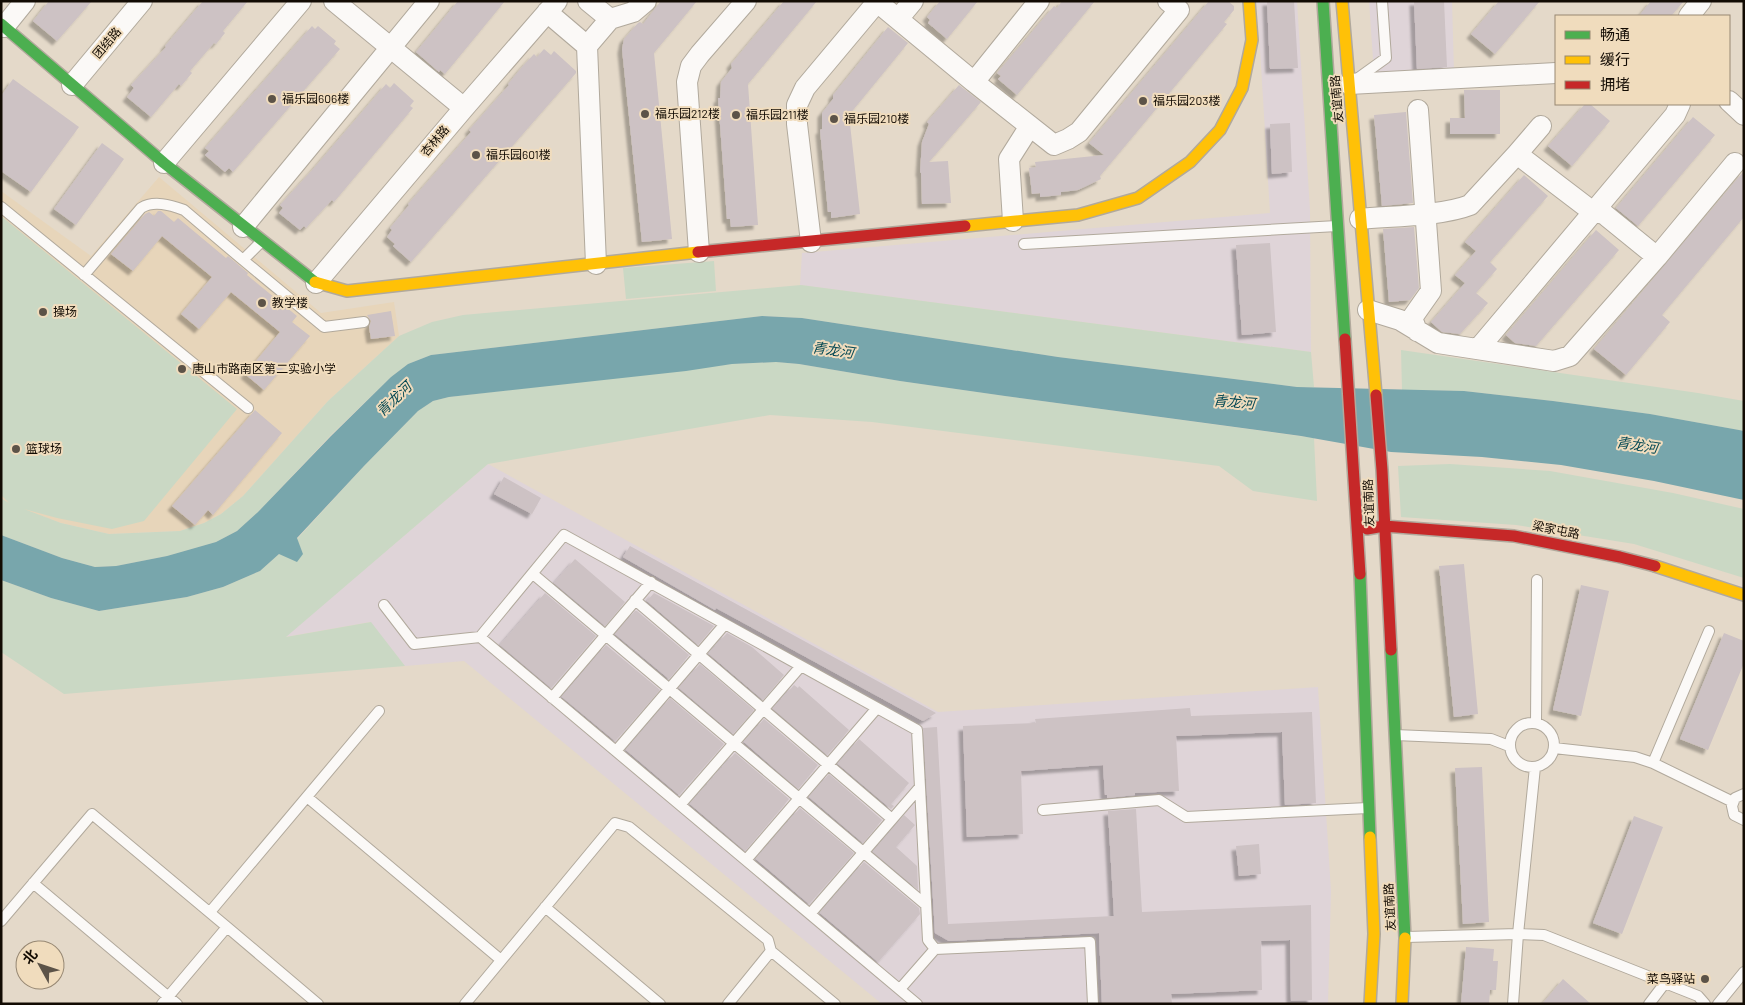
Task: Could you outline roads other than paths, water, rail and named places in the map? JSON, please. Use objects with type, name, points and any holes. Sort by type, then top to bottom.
[{"type":"main road","points":[[3,26],[164,164],[261,241],[316,283],[347,291],[699,252],[1078,216],[1138,198],[1190,162],[1220,130],[1242,88],[1252,40],[1249,1]]},
{"type":"main road","name":"友谊南路","points":[[1322,1],[1358,530],[1374,934],[1370,1004]]},
{"type":"main road","name":"友谊南路","points":[[1342,1],[1382,470],[1405,937],[1402,1004]]},
{"type":"main road","name":"梁家屯路","points":[[1358,530],[1384,526],[1514,536],[1620,557],[1663,568],[1744,595]]},
{"type":"street","points":[[3,26],[25,1]]},
{"type":"street","name":"团结路","points":[[72,85],[142,1]]},
{"type":"street","points":[[164,164],[301,1]]},
{"type":"street","points":[[334,1],[464,108]]},
{"type":"street","points":[[243,227],[429,1]]},
{"type":"street","points":[[588,1],[610,19]]},
{"type":"street","points":[[587,46],[610,19],[632,12],[646,1]]},
{"type":"street","points":[[699,252],[687,82],[691,66],[746,1]]},
{"type":"street","points":[[898,20],[913,1]]},
{"type":"street","points":[[974,82],[1039,1]]},
{"type":"street","points":[[811,242],[797,124],[797,105],[805,88],[876,2],[1054,144],[1068,139],[1079,132],[1179,10],[1168,1]]},
{"type":"street","points":[[1690,15],[1701,1]]},
{"type":"street","points":[[552,7],[587,46],[596,264]]},
{"type":"street","name":"杏林路","points":[[316,283],[552,7]]},
{"type":"street","points":[[1349,84],[1555,73]]},
{"type":"street","points":[[1730,102],[1744,115]]},
{"type":"street","points":[[1478,349],[1675,115],[1680,105]]},
{"type":"street","points":[[1417,331],[1412,318],[1431,291],[1418,110]]},
{"type":"street","points":[[1013,221],[1009,159],[1030,126]]},
{"type":"street","points":[[1360,219],[1461,209],[1470,205],[1541,126]]},
{"type":"street","points":[[1517,154],[1593,212],[1604,214],[1657,257]]},
{"type":"street","points":[[1368,310],[1400,320],[1438,343],[1554,362],[1570,356],[1657,257],[1735,163]]},
{"type":"lane","points":[[1349,84],[1386,58],[1382,1]]},
{"type":"lane","points":[[84,275],[141,208],[147,205],[166,205],[184,210],[324,327],[364,322]]},
{"type":"lane","points":[[1,207],[248,408]]},
{"type":"lane","points":[[1024,244],[1338,226]]},
{"type":"lane","points":[[243,260],[261,241]]},
{"type":"lane","points":[[384,605],[414,644],[480,637],[564,535],[917,730],[928,940],[935,949]]},
{"type":"lane","points":[[533,574],[926,905]]},
{"type":"lane","points":[[1536,723],[1538,580]]},
{"type":"lane","points":[[552,698],[651,582]]},
{"type":"lane","points":[[635,600],[892,819]]},
{"type":"lane","points":[[616,751],[725,624]]},
{"type":"lane","points":[[1653,763],[1709,631]]},
{"type":"lane","points":[[480,637],[917,1004]]},
{"type":"lane","points":[[680,805],[801,666]]},
{"type":"lane","points":[[746,860],[877,708]]},
{"type":"lane","points":[[210,912],[379,711]]},
{"type":"lane","points":[[1526,723],[1536,723],[1547,728],[1551,734],[1554,748],[1548,760],[1543,765],[1535,768],[1521,765],[1515,760],[1509,746],[1514,731],[1526,723]]},
{"type":"lane","points":[[1394,735],[1491,739],[1509,746]]},
{"type":"lane","points":[[1554,748],[1635,757],[1653,763],[1733,802]]},
{"type":"lane","points":[[1513,1004],[1518,934],[1535,768]]},
{"type":"lane","points":[[810,914],[920,787]]},
{"type":"lane","points":[[1744,794],[1738,796],[1732,806],[1734,815],[1744,820]]},
{"type":"lane","points":[[307,797],[501,960]]},
{"type":"lane","points":[[1043,810],[1159,800],[1186,817],[1369,808]]},
{"type":"lane","points":[[1,920],[92,814],[318,1004]]},
{"type":"lane","points":[[465,1004],[615,823],[629,827],[768,940],[771,951],[835,1004]]},
{"type":"lane","points":[[33,884],[165,1000],[178,1004]]},
{"type":"lane","points":[[545,907],[660,1004]]},
{"type":"lane","points":[[165,1000],[227,927]]},
{"type":"lane","points":[[1405,937],[1518,934],[1544,936],[1698,996],[1705,1004]]},
{"type":"lane","points":[[900,989],[935,949],[1090,942],[1093,1004]]},
{"type":"lane","points":[[728,1004],[771,951]]},
{"type":"lane","points":[[1718,1004],[1744,972]]},
{"type":"lane","points":[[1649,1004],[1665,983]]},
{"type":"water","name":"青龙河","points":[[762,316],[802,318],[1058,357],[1297,387],[1464,391],[1650,414],[1739,430],[1744,431],[1744,500],[1654,481],[1561,465],[1482,457],[1391,452],[1301,436],[900,381],[799,364],[776,362],[732,364],[686,371],[449,397],[433,401],[418,411],[297,538],[303,554],[297,562],[279,554],[260,571],[223,587],[187,597],[99,611],[51,598],[1,580],[1,535],[62,558],[95,567],[116,566],[167,556],[216,542],[237,531],[258,512],[391,377],[408,364],[431,355]]},
{"type":"place","name":"福乐园606楼","points":[[272,99]]},
{"type":"place","name":"福乐园203楼","points":[[1143,101]]},
{"type":"place","name":"福乐园212楼","points":[[645,114]]},
{"type":"place","name":"福乐园211楼","points":[[736,115]]},
{"type":"place","name":"福乐园210楼","points":[[834,119]]},
{"type":"place","name":"福乐园601楼","points":[[476,155]]},
{"type":"place","name":"教学楼","points":[[262,303]]},
{"type":"place","name":"操场","points":[[43,312]]},
{"type":"place","name":"唐山市路南区第二实验小学","points":[[182,369]]},
{"type":"place","name":"篮球场","points":[[16,449]]},
{"type":"place","name":"菜鸟驿站","points":[[1705,979]]}]
